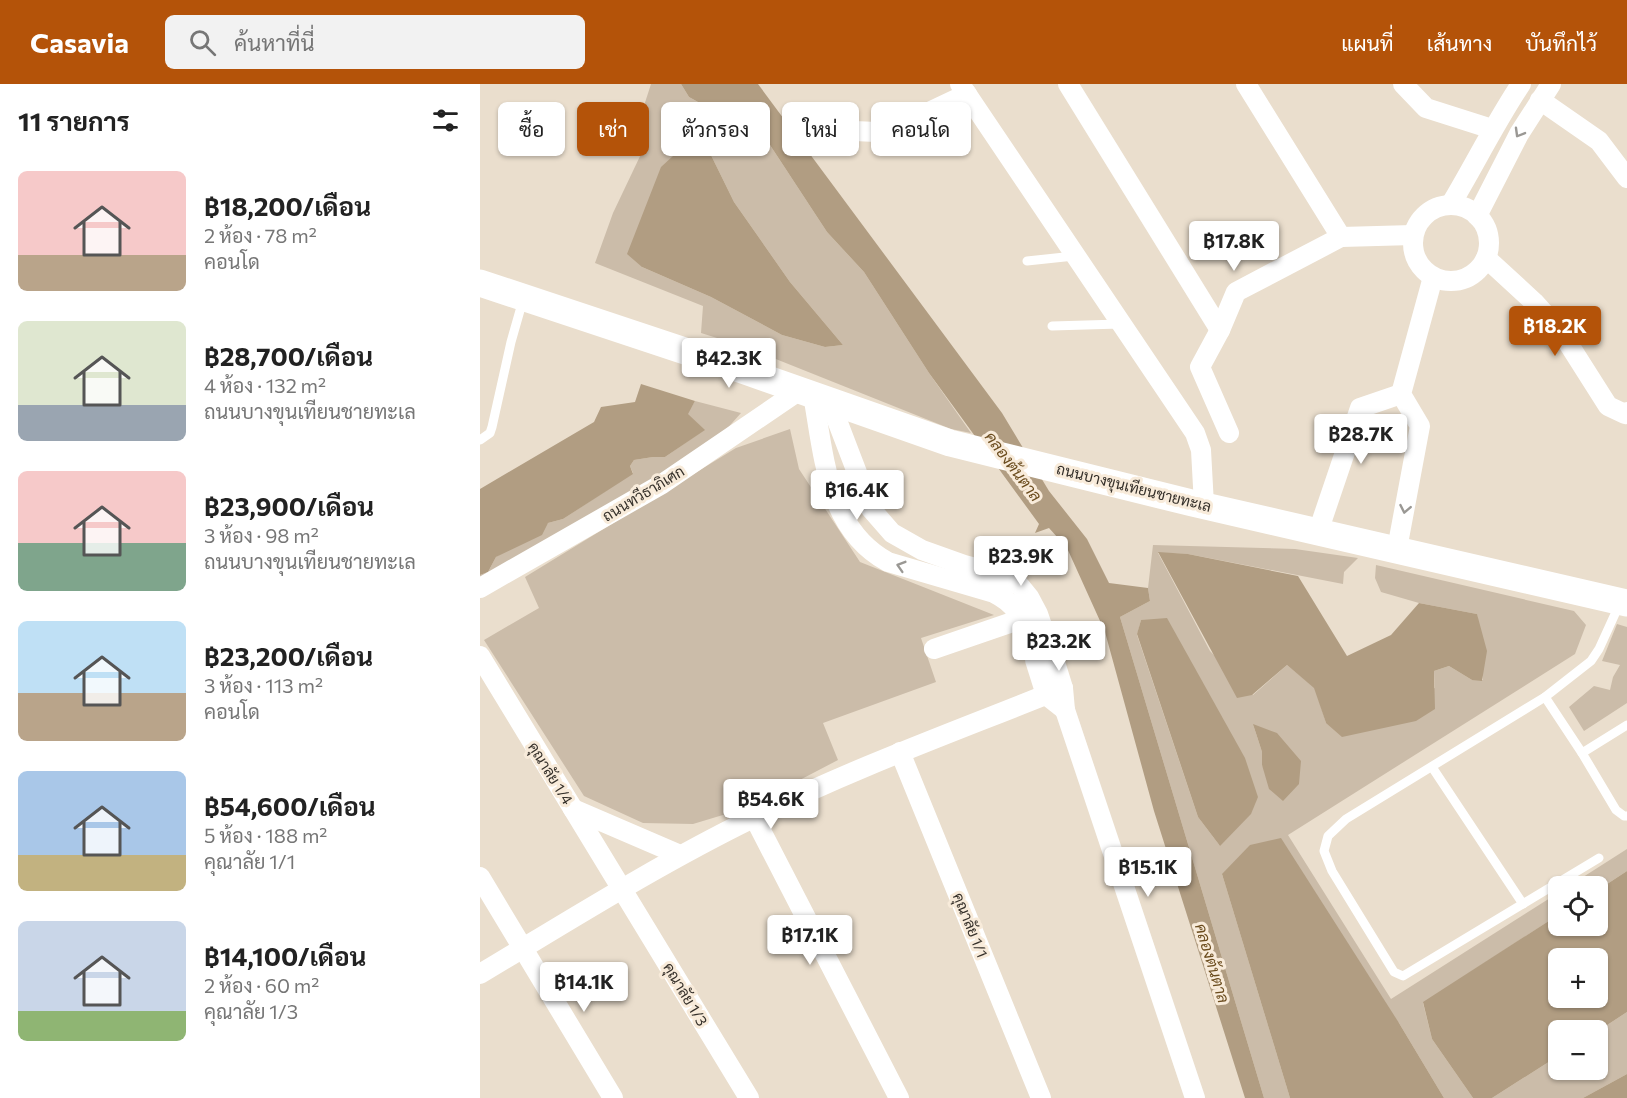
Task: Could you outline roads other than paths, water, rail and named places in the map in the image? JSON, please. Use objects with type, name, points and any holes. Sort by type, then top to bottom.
[{"type":"main road","name":"ถนนบางขุนเทียนชายทะเล","points":[[480,283],[950,443],[1318,532],[1624,602]]},
{"type":"street","points":[[1068,84],[1220,330]]},
{"type":"street","points":[[1246,84],[1341,237]]},
{"type":"street","points":[[1403,84],[1426,108],[1492,129]]},
{"type":"street","points":[[1451,204],[1473,168],[1492,129],[1521,84]]},
{"type":"street","points":[[859,131],[876,132],[893,129],[963,89],[1195,434],[1201,450],[1204,505]]},
{"type":"street","points":[[1477,216],[1519,134],[1546,92],[1599,141],[1627,178]]},
{"type":"street","points":[[1451,204],[1464,207],[1483,222],[1488,234],[1489,246],[1486,258],[1479,269],[1469,277],[1457,281],[1445,281],[1423,270],[1412,248],[1413,235],[1418,223],[1426,213],[1438,206],[1451,204]]},
{"type":"street","points":[[1228,434],[1200,367],[1220,330],[1236,292],[1341,237],[1413,235]]},
{"type":"street","points":[[1486,258],[1534,302],[1551,321],[1568,343],[1608,406],[1625,414],[1627,412]]},
{"type":"street","points":[[1397,549],[1420,426],[1401,394],[1433,277]]},
{"type":"street","points":[[1318,532],[1360,408],[1401,394]]},
{"type":"street","points":[[814,395],[871,509],[892,533],[922,550],[997,574],[1020,586],[1029,597],[1029,616],[1055,692],[1074,734],[1195,1098]]},
{"type":"street","points":[[814,395],[828,483],[846,522],[861,542],[875,555],[888,562],[994,593],[1010,601],[1016,610],[1029,616]]},
{"type":"street","name":"ถนนทวีธาภิเศก","points":[[480,588],[814,395]]},
{"type":"street","points":[[934,649],[1029,616]]},
{"type":"street","name":"คุณาลัย 1/4","points":[[480,656],[622,890]]},
{"type":"street","points":[[480,974],[680,855],[754,817],[900,752],[1055,692]]},
{"type":"street","name":"คุณาลัย 1/1","points":[[900,752],[1041,1098]]},
{"type":"street","points":[[573,809],[680,855]]},
{"type":"street","points":[[754,817],[899,1098]]},
{"type":"street","points":[[480,878],[613,1098]]},
{"type":"street","name":"คุณาลัย 1/3","points":[[622,890],[749,1098]]},
{"type":"lane","points":[[1027,261],[1074,256]]},
{"type":"lane","points":[[480,440],[490,433],[492,427],[511,342],[524,297]]},
{"type":"lane","points":[[1052,326],[1120,324]]},
{"type":"lane","points":[[1020,586],[1033,589],[1047,612],[1072,693],[1074,734]]},
{"type":"lane","points":[[1599,858],[1403,976],[1394,972],[1332,871],[1324,851],[1328,836],[1346,819],[1545,697],[1591,661],[1624,602]]},
{"type":"lane","points":[[1545,697],[1616,810],[1627,816]]},
{"type":"lane","points":[[1582,753],[1627,725]]},
{"type":"lane","points":[[1432,766],[1523,904]]},
{"type":"water","name":"คลองต้นตาล","points":[[681,84],[758,84],[782,116],[782,156],[811,156],[1002,413],[1049,491],[1087,539],[1109,583],[1148,588],[1150,601],[1120,617],[1264,1098],[1245,1098],[1154,811],[1105,632],[1067,548],[1049,528],[1035,533],[1039,524],[929,373],[864,272],[827,232],[770,145],[770,102],[698,102],[689,97]]},
{"type":"water","points":[[673,156],[711,156],[734,202],[790,282],[843,345],[825,347],[782,335],[711,297],[642,267],[627,254],[661,167]]},
{"type":"water","points":[[641,384],[695,401],[688,414],[705,430],[665,457],[634,460],[630,466],[633,474],[563,519],[548,523],[542,535],[496,557],[488,572],[480,575],[480,489],[594,422],[601,407],[635,402]]},
{"type":"water","points":[[1158,552],[1188,554],[1298,576],[1347,656],[1391,635],[1419,603],[1477,614],[1487,651],[1482,681],[1472,680],[1449,666],[1434,671],[1435,709],[1416,721],[1342,737],[1326,723],[1314,688],[1287,665],[1252,695],[1237,698]]},
{"type":"water","points":[[1167,618],[1245,758],[1258,797],[1251,814],[1220,846],[1198,817],[1137,634],[1141,620]]},
{"type":"water","points":[[1253,724],[1277,733],[1301,761],[1299,784],[1283,801],[1269,789],[1262,765],[1262,752]]},
{"type":"water","points":[[1281,838],[1444,1098],[1290,1098],[1222,874],[1250,845]]},
{"type":"water","points":[[1627,871],[1627,1012],[1608,1024],[1608,1020],[1548,1020],[1548,1062],[1492,1098],[1473,1098],[1432,1039],[1423,1002],[1548,921],[1548,936],[1608,936],[1608,883]]},
{"type":"water","points":[[1627,1074],[1627,1098],[1583,1098]]}]
